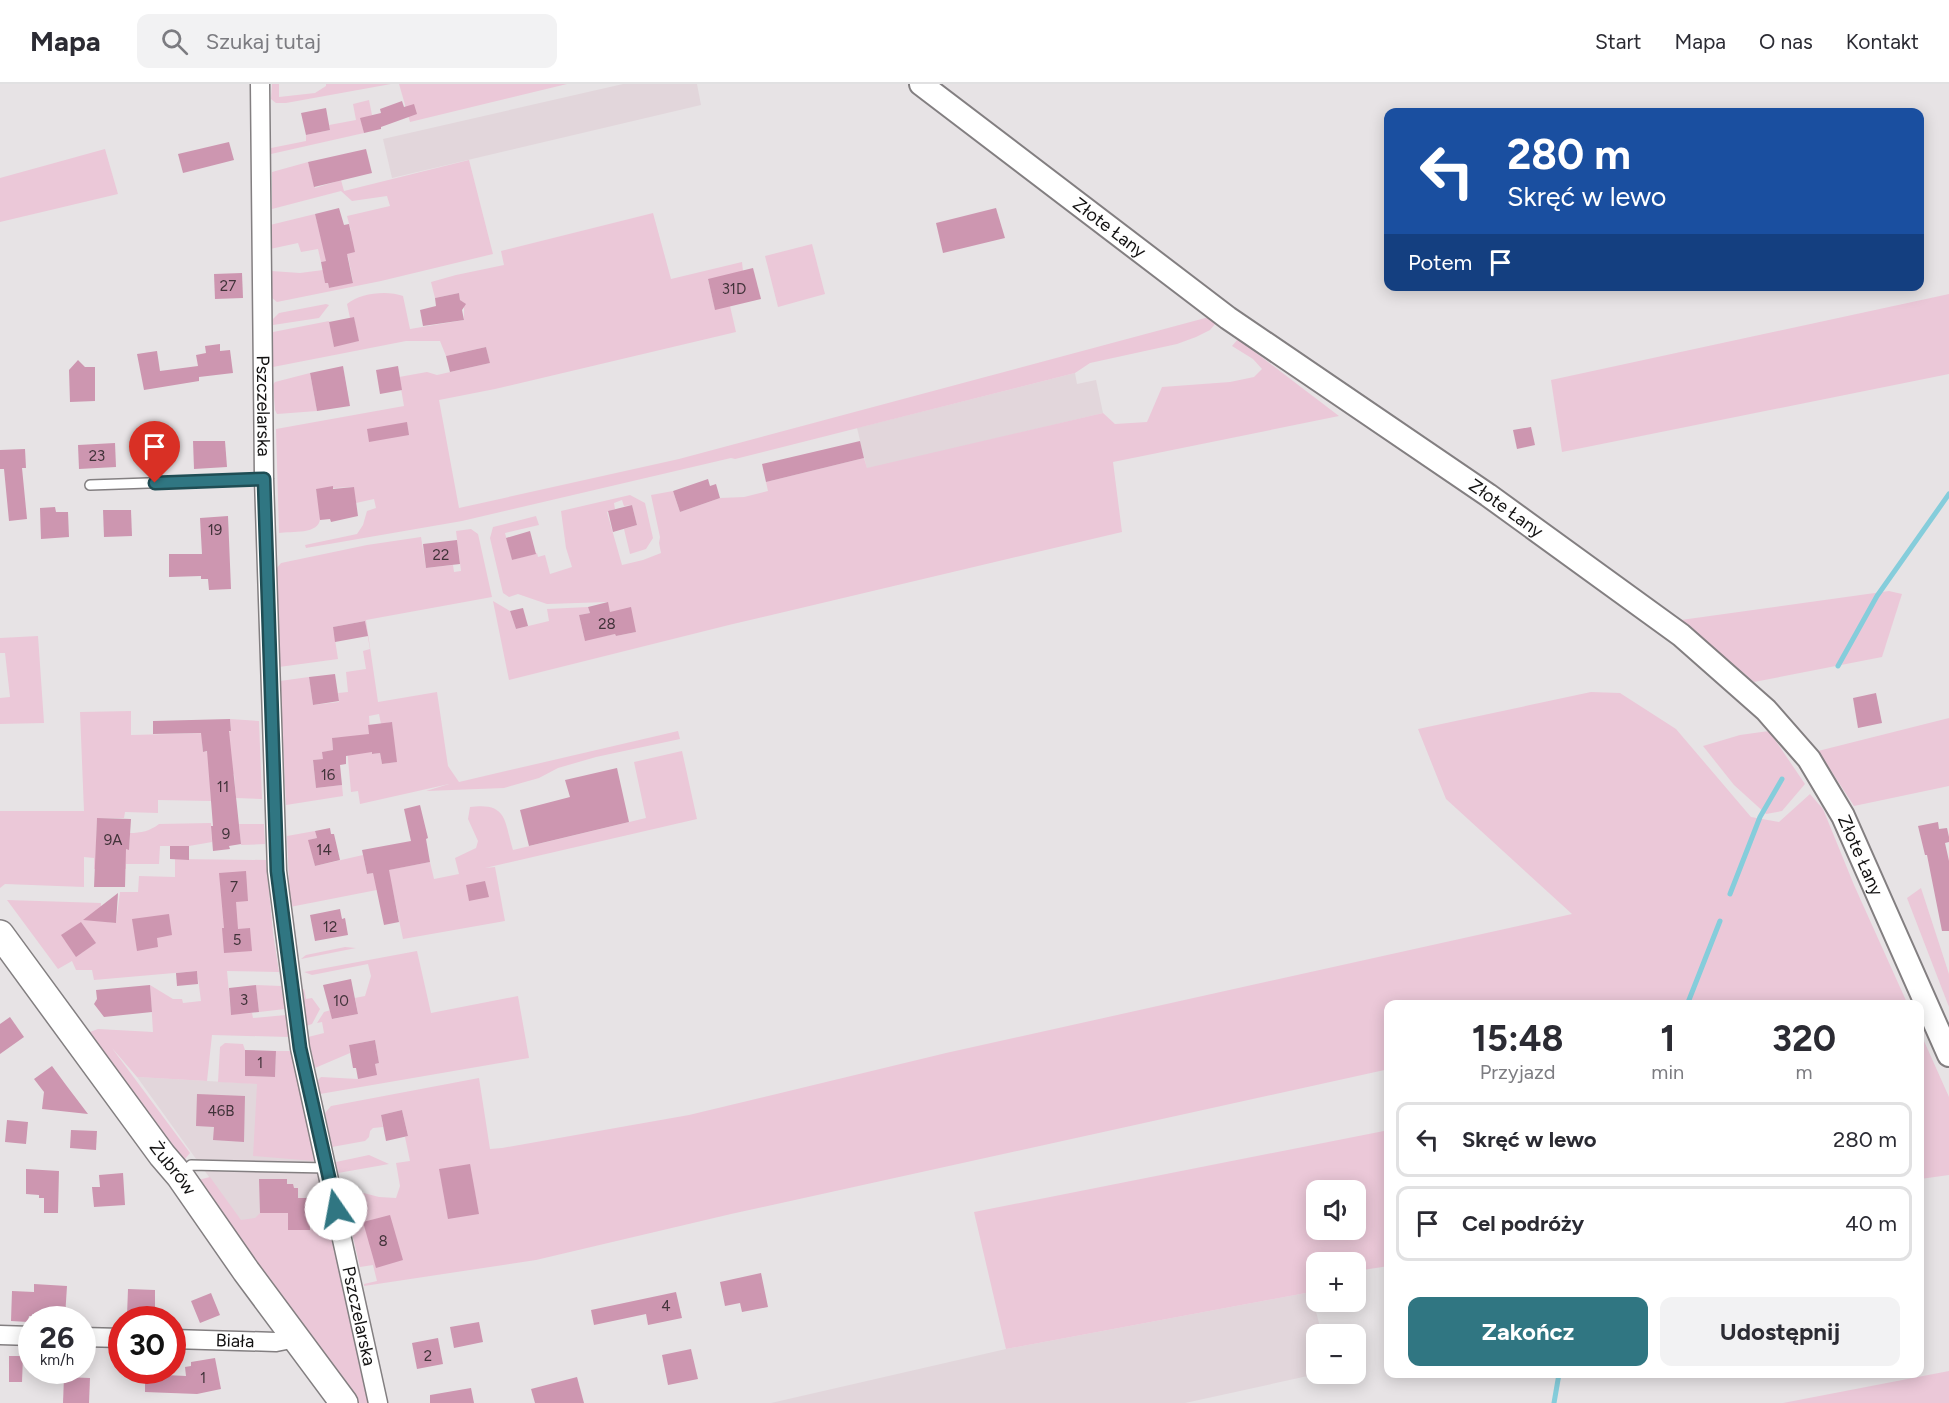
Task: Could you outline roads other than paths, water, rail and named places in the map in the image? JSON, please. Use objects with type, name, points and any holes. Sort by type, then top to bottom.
[{"type":"main road","name":"Żubrów","points":[[0,934],[162,1155],[180,1176],[344,1403]]},
{"type":"street","name":"Pszczelarska","points":[[260,84],[264,479],[277,871],[300,1044],[378,1403]]},
{"type":"street","name":"Złote Łany","points":[[921,84],[1228,318],[1488,495],[1681,635],[1766,710],[1809,759],[1843,816],[1949,1055]]},
{"type":"street","points":[[0,1335],[18,1336]]},
{"type":"street","name":"Biała","points":[[186,1339],[276,1341],[296,1338]]},
{"type":"lane","points":[[90,485],[264,479]]},
{"type":"lane","points":[[180,1176],[190,1165],[327,1168]]},
{"type":"waterway","points":[[1838,666],[1877,596],[1949,494]]},
{"type":"waterway","points":[[1730,894],[1760,817],[1782,779]]},
{"type":"waterway","points":[[1689,1000],[1720,921]]},
{"type":"waterway","points":[[1554,1403],[1558,1378]]}]
